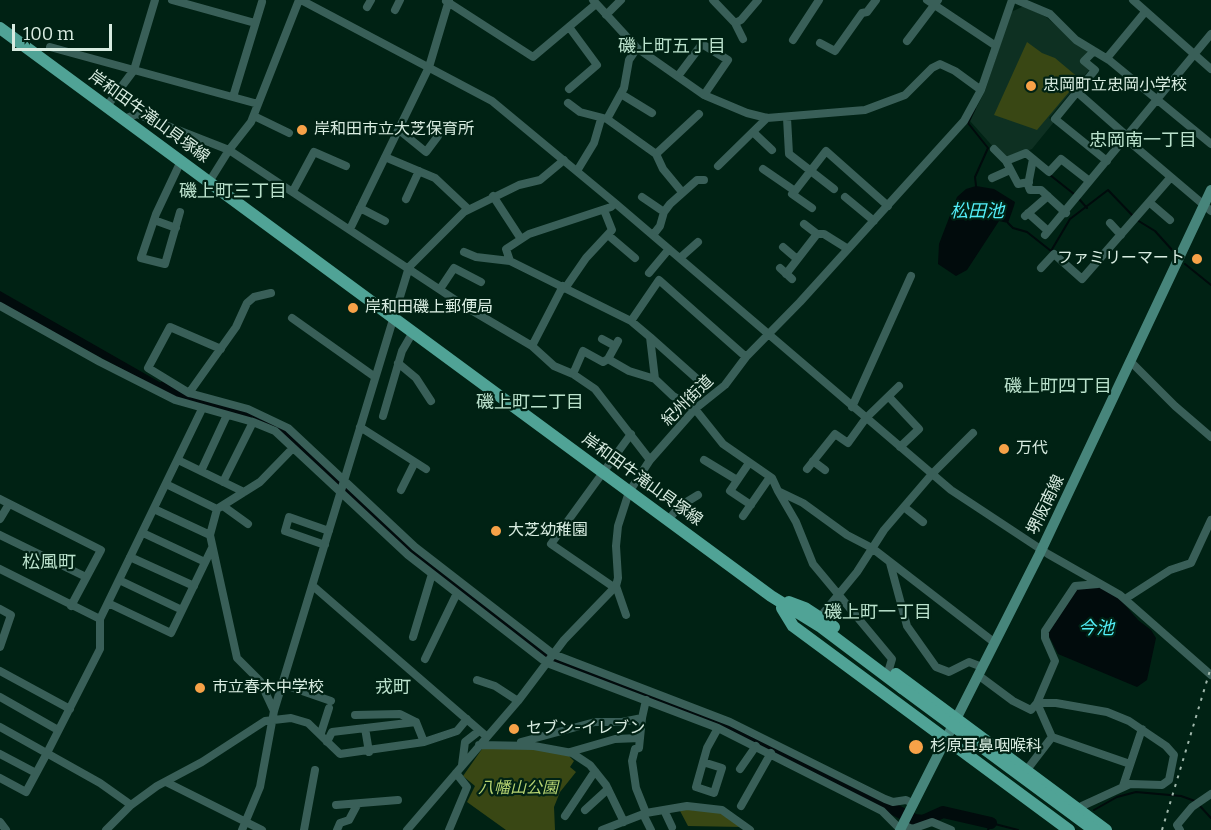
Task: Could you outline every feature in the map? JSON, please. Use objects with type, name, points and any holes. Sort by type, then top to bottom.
[{"type":"main road","name":"岸和田牛滝山貝塚線","points":[[0,28],[771,596],[820,627],[1082,830]]},
{"type":"main road","name":"堺阪南線","points":[[902,827],[1041,549],[1130,361],[1208,208],[1211,189]]},
{"type":"main road","name":"岸和田牛滝山貝塚線","points":[[771,596],[782,608],[1094,830]]},
{"type":"main road","points":[[771,596],[805,608],[820,617],[1076,804],[1106,830]]},
{"type":"main road","points":[[782,608],[793,626],[1058,826],[1069,830]]},
{"type":"street","points":[[107,106],[134,70],[155,0]]},
{"type":"street","points":[[172,0],[255,23]]},
{"type":"street","points":[[395,10],[400,0]]},
{"type":"street","points":[[606,15],[621,0]]},
{"type":"street","points":[[713,0],[735,23],[743,39]]},
{"type":"street","points":[[735,23],[741,20],[758,0]]},
{"type":"street","points":[[793,40],[819,0]]},
{"type":"street","points":[[820,43],[835,51],[862,13],[867,12],[876,0]]},
{"type":"street","name":"紀州街道","points":[[615,587],[618,578],[616,537],[629,492],[650,460],[695,409],[725,385],[746,357],[800,302],[964,121],[981,90],[1012,0]]},
{"type":"street","points":[[1017,0],[1050,14],[1076,40],[1107,58],[1211,144]]},
{"type":"street","points":[[1133,0],[1211,69]]},
{"type":"street","points":[[209,182],[254,116],[305,1],[492,101],[653,235],[932,474],[983,513],[1125,599],[1211,675]]},
{"type":"street","points":[[350,229],[429,67],[447,1],[533,57],[569,27],[594,2],[637,48],[704,95],[747,113],[767,118],[865,110],[905,95],[940,64],[955,71],[981,90]]},
{"type":"street","points":[[233,97],[262,2]]},
{"type":"street","points":[[907,41],[933,2],[996,46]]},
{"type":"street","points":[[1107,58],[1145,12]]},
{"type":"street","points":[[569,27],[597,65],[569,89]]},
{"type":"street","points":[[1006,161],[1026,153],[1049,172],[1061,159],[1091,182],[1211,34]]},
{"type":"street","points":[[678,76],[702,44],[728,60],[704,95]]},
{"type":"street","points":[[50,47],[258,104]]},
{"type":"street","points":[[577,171],[594,143],[604,119],[621,94],[629,60],[637,48]]},
{"type":"street","points":[[1094,51],[1084,61],[1095,70],[1055,119],[1107,161]]},
{"type":"street","points":[[1077,92],[1208,208]]},
{"type":"street","points":[[621,94],[652,113]]},
{"type":"street","points":[[568,103],[580,112],[604,119],[656,154],[663,169],[682,192]]},
{"type":"street","points":[[124,118],[137,114],[229,150],[440,289],[532,346],[554,366],[573,374],[595,389],[650,460]]},
{"type":"street","points":[[656,154],[699,114]]},
{"type":"street","points":[[254,116],[289,133]]},
{"type":"street","points":[[718,165],[754,133],[767,118]]},
{"type":"street","points":[[788,118],[789,154],[834,189]]},
{"type":"street","points":[[399,130],[426,152],[438,136]]},
{"type":"street","points":[[754,133],[771,150]]},
{"type":"street","points":[[994,149],[1006,161],[1018,184],[1029,182]]},
{"type":"street","points":[[812,208],[792,194],[826,151],[888,206]]},
{"type":"street","points":[[292,191],[314,152],[346,166]]},
{"type":"street","points":[[386,157],[435,178],[468,209]]},
{"type":"street","points":[[1033,159],[1030,190],[1041,190],[1066,212]]},
{"type":"street","points":[[242,830],[260,787],[274,711],[409,267],[468,209],[519,184],[540,180],[564,160]]},
{"type":"street","points":[[180,212],[165,264],[141,258],[154,220],[181,161]]},
{"type":"street","points":[[763,169],[795,191]]},
{"type":"street","points":[[992,178],[1010,170]]},
{"type":"street","points":[[406,199],[419,171]]},
{"type":"street","points":[[1041,268],[1054,254],[1082,279],[1171,177]]},
{"type":"street","points":[[653,235],[660,226],[664,212],[682,192],[697,180],[704,180]]},
{"type":"street","points":[[1048,196],[1027,214],[1047,233],[1066,212],[1088,180]]},
{"type":"street","points":[[493,196],[521,239]]},
{"type":"street","points":[[845,196],[874,220]]},
{"type":"street","points":[[642,197],[664,212]]},
{"type":"street","points":[[1149,202],[1170,220]]},
{"type":"street","points":[[510,261],[506,249],[529,234],[604,210],[615,203]]},
{"type":"street","points":[[360,208],[385,221]]},
{"type":"street","points":[[532,346],[564,287],[586,258],[612,230],[604,210]]},
{"type":"street","points":[[154,220],[176,228]]},
{"type":"street","points":[[1110,223],[1121,235]]},
{"type":"street","points":[[804,224],[817,234],[824,234],[848,249]]},
{"type":"street","points":[[786,274],[817,234]]},
{"type":"street","points":[[608,235],[635,258]]},
{"type":"street","points":[[680,258],[698,242]]},
{"type":"street","points":[[783,247],[797,259]]},
{"type":"street","points":[[649,273],[669,249]]},
{"type":"street","points":[[464,252],[476,257],[510,261],[631,321],[696,378]]},
{"type":"street","points":[[440,289],[454,268],[481,282]]},
{"type":"street","points":[[852,407],[911,276]]},
{"type":"street","points":[[631,321],[659,280],[746,357]]},
{"type":"street","points":[[189,393],[221,349],[247,303],[254,297],[271,293]]},
{"type":"street","points":[[0,306],[100,362],[175,400],[202,410],[253,422],[275,431],[551,658],[730,722],[882,812],[902,827],[912,830],[932,822],[950,827]]},
{"type":"street","points":[[292,318],[375,377]]},
{"type":"street","points":[[221,349],[170,327],[148,368],[189,393],[270,417],[288,428],[343,487],[432,574],[551,658],[646,700],[718,728],[771,753],[789,757],[885,799],[906,800],[913,805]]},
{"type":"street","points":[[382,416],[402,351],[413,332]]},
{"type":"street","points":[[650,337],[655,379]]},
{"type":"street","points":[[573,374],[583,351],[603,362],[608,359],[617,343],[602,339]]},
{"type":"street","points":[[608,359],[629,371],[655,379],[673,396],[695,409],[723,444],[770,477],[796,522],[813,564],[892,659],[889,669]]},
{"type":"street","points":[[1130,361],[1175,406],[1211,437]]},
{"type":"street","points":[[398,363],[416,378],[431,401]]},
{"type":"street","points":[[807,469],[833,431],[848,443],[866,418],[899,386]]},
{"type":"street","points":[[889,397],[919,429],[900,447]]},
{"type":"street","points":[[0,778],[26,792],[100,649],[100,619],[202,410]]},
{"type":"street","points":[[201,471],[227,415]]},
{"type":"street","points":[[223,482],[253,422]]},
{"type":"street","points":[[360,427],[426,469]]},
{"type":"street","points":[[820,617],[904,507],[932,474],[973,433]]},
{"type":"street","points":[[626,615],[615,587],[551,544],[631,434]]},
{"type":"street","points":[[274,711],[260,681],[237,658],[210,535],[220,507],[260,482],[293,448]]},
{"type":"street","points":[[178,460],[244,492]]},
{"type":"street","points":[[704,460],[737,480]]},
{"type":"street","points":[[813,461],[825,470]]},
{"type":"street","points":[[401,490],[415,462]]},
{"type":"street","points":[[749,463],[730,490],[752,505]]},
{"type":"street","points":[[743,516],[770,477]]},
{"type":"street","points":[[166,484],[220,507],[248,524]]},
{"type":"street","points":[[778,490],[797,500],[847,535],[872,548],[994,643]]},
{"type":"street","points":[[668,520],[680,506],[698,495]]},
{"type":"street","points":[[0,499],[101,550],[71,606]]},
{"type":"street","points":[[0,519],[9,504]]},
{"type":"street","points":[[904,507],[923,522]]},
{"type":"street","points":[[154,509],[210,535]]},
{"type":"street","points":[[325,545],[285,531],[289,517],[329,531]]},
{"type":"street","points":[[1125,599],[1170,570],[1191,563],[1211,520]]},
{"type":"street","points":[[143,533],[205,562]]},
{"type":"street","points":[[0,535],[86,577]]},
{"type":"street","points":[[108,603],[171,633],[212,548]]},
{"type":"street","points":[[130,557],[194,586]]},
{"type":"street","points":[[890,561],[907,626],[936,667],[950,672],[969,662],[1013,701],[1031,710],[1055,662],[1045,638],[1047,626],[1074,586],[1100,584]]},
{"type":"street","points":[[0,569],[100,619]]},
{"type":"street","points":[[413,637],[432,574]]},
{"type":"street","points":[[119,580],[182,610]]},
{"type":"street","points":[[313,586],[467,718],[482,734]]},
{"type":"street","points":[[462,765],[465,742],[482,734],[518,701],[551,658],[615,587]]},
{"type":"street","points":[[425,659],[457,593]]},
{"type":"street","points":[[0,609],[11,615],[0,639],[0,647]]},
{"type":"street","points":[[0,671],[70,709]]},
{"type":"street","points":[[477,680],[495,686],[518,701]]},
{"type":"street","points":[[282,684],[330,704],[321,733]]},
{"type":"street","points":[[0,697],[58,730]]},
{"type":"street","points":[[646,700],[639,748],[635,749],[633,754],[633,773],[651,830]]},
{"type":"street","points":[[1036,703],[1056,703],[1107,712],[1142,729],[1174,755],[1169,780],[1162,785],[1123,786],[1076,804]]},
{"type":"street","points":[[1036,703],[1052,737],[1130,764]]},
{"type":"street","points":[[355,715],[392,713],[416,722],[424,742]]},
{"type":"street","points":[[106,830],[131,805],[202,762],[250,728],[272,720],[291,718],[308,723],[321,733],[340,754],[369,752],[424,742],[457,731],[467,718]]},
{"type":"street","points":[[514,744],[595,722],[622,722],[642,718]]},
{"type":"street","points":[[957,718],[968,721],[1076,804],[1114,830]]},
{"type":"street","points":[[327,742],[332,732],[416,722]]},
{"type":"street","points":[[0,727],[131,805]]},
{"type":"street","points":[[365,728],[369,752]]},
{"type":"street","points":[[704,762],[718,728]]},
{"type":"street","points":[[1123,786],[1142,729]]},
{"type":"street","points":[[407,830],[479,745],[482,734]]},
{"type":"street","points":[[1029,767],[1052,737]]},
{"type":"street","points":[[479,745],[514,744],[570,752],[615,739],[640,738]]},
{"type":"street","points":[[740,769],[756,746]]},
{"type":"street","points":[[570,752],[595,771],[608,789],[624,822]]},
{"type":"street","points":[[741,806],[771,753]]},
{"type":"street","points":[[0,754],[36,773]]},
{"type":"street","points":[[304,830],[315,770]]},
{"type":"street","points":[[565,816],[595,771]]},
{"type":"street","points":[[450,830],[467,787],[456,772]]},
{"type":"street","points":[[166,782],[262,830]]},
{"type":"street","points":[[585,810],[608,789]]},
{"type":"street","points":[[1180,830],[1177,825],[1192,807],[1211,794]]},
{"type":"street","points":[[336,805],[398,800]]},
{"type":"street","points":[[337,830],[340,823],[349,820],[357,805]]},
{"type":"street","points":[[602,830],[616,828],[644,813],[687,806],[722,810],[750,830]]},
{"type":"street","points":[[664,810],[672,826]]},
{"type":"street","points":[[0,822],[6,830]]},
{"type":"shaded area","name":"忠岡町立忠岡小学校","points":[[1024,6],[1046,17],[1089,53],[1090,69],[1049,118],[1054,122],[1032,149],[1005,160],[970,121],[985,91],[1011,12]]},
{"type":"green space","points":[[1027,42],[1042,53],[1055,58],[1080,79],[1037,130],[994,115]]},
{"type":"green space","name":"八幡山公園","points":[[540,746],[569,756],[574,761],[570,767],[576,772],[560,792],[554,807],[555,830],[506,830],[467,802],[475,786],[463,776],[482,749]]},
{"type":"green space","points":[[679,809],[721,812],[743,827],[688,826]]},
{"type":"water","name":"松田池","points":[[976,186],[994,189],[1015,202],[1008,223],[999,221],[967,270],[956,276],[938,264],[939,244],[957,197],[966,189]]},
{"type":"water","points":[[0,291],[177,392],[175,397],[0,304]]},
{"type":"water","name":"今池","points":[[1099,587],[1118,597],[1156,638],[1147,680],[1137,687],[1058,654],[1048,634],[1078,588]]},
{"type":"waterway","points":[[975,108],[968,123],[988,148],[975,177],[976,186]]},
{"type":"waterway","points":[[1050,175],[1074,194]]},
{"type":"waterway","points":[[1008,223],[1013,228],[1027,232],[1051,251],[1070,219],[1108,190],[1133,216]]},
{"type":"waterway","points":[[1079,199],[1087,208]]},
{"type":"waterway","points":[[1137,220],[1155,231],[1173,251]]},
{"type":"waterway","points":[[1185,264],[1211,285]]},
{"type":"waterway","points":[[164,387],[267,421],[425,561],[556,662],[733,728],[915,820],[923,821],[943,812],[991,823]]},
{"type":"waterway","points":[[1094,810],[1117,797],[1136,792],[1181,796],[1195,801]]},
{"type":"waterway","points":[[1199,805],[1211,818]]},
{"type":"waterway","points":[[988,830],[991,823],[1018,830]]},
{"type":"railway","points":[[1162,830],[1211,667]]},
{"type":"place","name":"忠岡町立忠岡小学校","points":[[1031,86]]},
{"type":"place","name":"岸和田市立大芝保育所","points":[[302,130]]},
{"type":"place","name":"ファミリーマート","points":[[1197,259]]},
{"type":"place","name":"岸和田磯上郵便局","points":[[353,308]]},
{"type":"place","name":"万代","points":[[1004,449]]},
{"type":"place","name":"大芝幼稚園","points":[[496,531]]},
{"type":"place","name":"市立春木中学校","points":[[200,688]]},
{"type":"place","name":"セブン-イレブン","points":[[514,729]]},
{"type":"place","name":"杉原耳鼻咽喉科","points":[[916,747]]},
{"type":"district","name":"磯上町五丁目","points":[[672,47]]},
{"type":"district","name":"忠岡南一丁目","points":[[1143,141]]},
{"type":"district","name":"磯上町三丁目","points":[[233,192]]},
{"type":"district","name":"磯上町四丁目","points":[[1058,387]]},
{"type":"district","name":"磯上町二丁目","points":[[530,403]]},
{"type":"district","name":"松風町","points":[[49,563]]},
{"type":"district","name":"磯上町一丁目","points":[[878,613]]},
{"type":"district","name":"戎町","points":[[393,688]]}]
